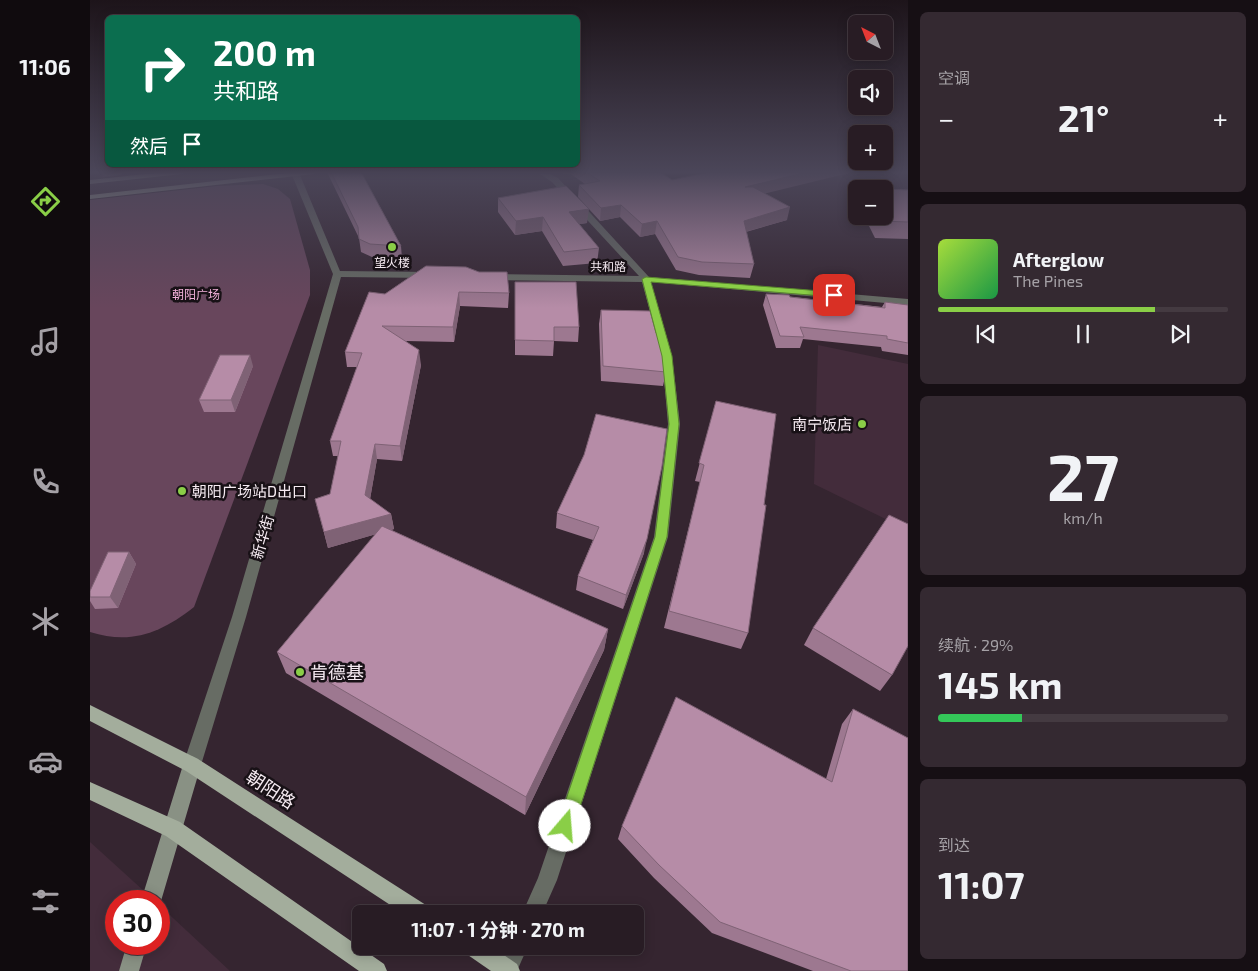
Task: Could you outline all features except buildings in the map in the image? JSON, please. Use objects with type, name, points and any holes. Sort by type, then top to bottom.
[{"type":"main road","name":"朝阳路","points":[[90,713],[192,765],[408,905]]},
{"type":"main road","points":[[90,792],[174,829],[377,971]]},
{"type":"main road","points":[[486,955],[509,970]]},
{"type":"street","points":[[314,217],[337,274],[437,276]]},
{"type":"street","points":[[536,905],[547,880],[661,537],[674,424],[667,356],[646,279],[589,217]]},
{"type":"street","name":"新华街","points":[[155,890],[239,617],[337,274]]},
{"type":"street","name":"共和路","points":[[487,276],[646,279],[908,302]]},
{"type":"street","points":[[129,971],[134,955]]},
{"type":"street","points":[[509,970],[515,955]]},
{"type":"shaded area","name":"南宁饭店","points":[[818,345],[908,364],[908,530],[814,484]]},
{"type":"shaded area","points":[[90,842],[143,890],[105,890],[105,955],[170,955],[170,915],[230,971],[90,971]]},
{"type":"green space","name":"朝阳广场","points":[[90,217],[295,217],[310,270],[310,295],[194,607],[170,624],[145,634],[119,637],[90,632]]},
{"type":"place","name":"望火楼","points":[[392,247]]},
{"type":"place","name":"南宁饭店","points":[[862,424]]},
{"type":"place","name":"朝阳广场站D出口","points":[[182,491]]},
{"type":"place","name":"肯德基","points":[[300,672]]},
{"type":"route","points":[[565,826],[661,537],[674,424],[667,356],[646,279],[834,295]]}]
